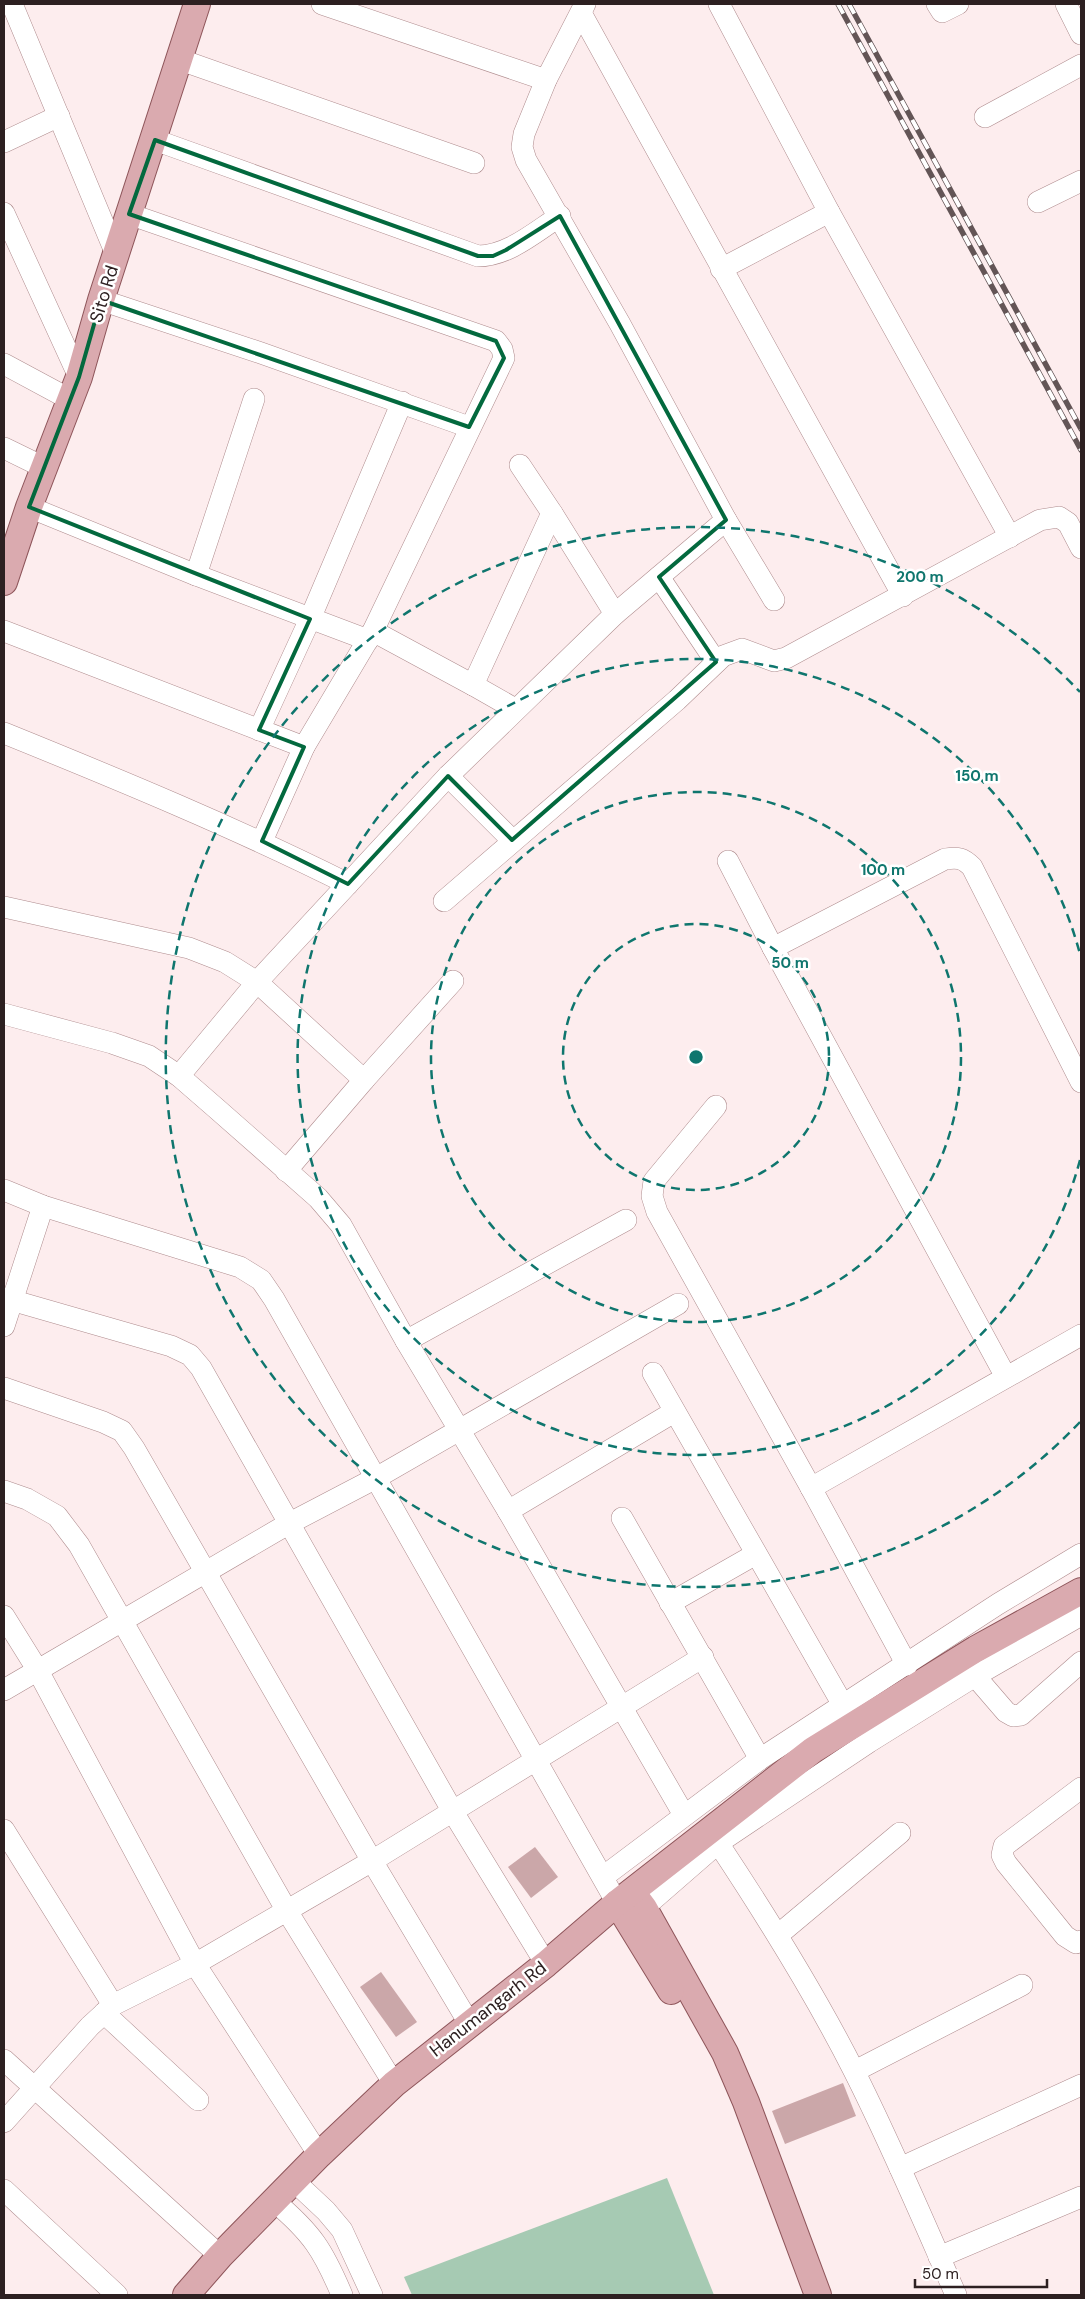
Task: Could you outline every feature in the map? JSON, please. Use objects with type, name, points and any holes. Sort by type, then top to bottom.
[{"type":"main road","name":"Sito Rd","points":[[4,582],[9,550],[45,468],[75,389],[101,300],[155,140],[191,8]]},
{"type":"main road","name":"Hanumangarh Rd","points":[[186,2295],[220,2256],[274,2201],[394,2084],[546,1964],[630,1906],[813,1750],[976,1649],[1081,1591]]},
{"type":"main road","points":[[630,1906],[709,2061],[730,2108],[800,2295]]},
{"type":"main road","points":[[630,1906],[725,2053],[749,2110],[818,2295]]},
{"type":"street","points":[[322,4],[546,80]]},
{"type":"street","points":[[719,4],[830,212],[1010,536]]},
{"type":"street","points":[[937,4],[942,12],[958,4]]},
{"type":"street","points":[[1066,4],[1081,34]]},
{"type":"street","points":[[583,8],[546,80],[524,134],[522,146],[526,160],[560,216],[726,520],[774,600]]},
{"type":"street","points":[[583,8],[721,270],[903,596]]},
{"type":"street","points":[[12,19],[59,116],[116,254]]},
{"type":"street","points":[[178,59],[474,162]]},
{"type":"street","points":[[985,117],[1081,65]]},
{"type":"street","points":[[4,142],[59,116]]},
{"type":"street","points":[[155,140],[478,256],[493,256],[506,250],[560,216]]},
{"type":"street","points":[[1038,202],[1081,181]]},
{"type":"street","points":[[721,270],[830,212]]},
{"type":"street","points":[[4,213],[75,389]]},
{"type":"street","points":[[129,214],[496,341],[502,349],[504,358],[469,427],[371,635],[304,747],[262,841]]},
{"type":"street","points":[[101,300],[402,402],[469,427]]},
{"type":"street","points":[[4,364],[75,389]]},
{"type":"street","points":[[196,575],[254,399]]},
{"type":"street","points":[[259,730],[310,619],[402,402]]},
{"type":"street","points":[[4,448],[45,468]]},
{"type":"street","points":[[520,466],[552,513],[615,614]]},
{"type":"street","points":[[29,507],[310,619],[371,635],[473,685],[515,708]]},
{"type":"street","points":[[473,685],[552,513]]},
{"type":"street","points":[[444,901],[512,840],[613,756],[723,656],[742,649],[774,660],[786,658],[1040,520],[1059,517],[1068,523],[1081,548]]},
{"type":"street","points":[[179,1076],[257,982],[448,776],[515,708],[615,614],[726,520]]},
{"type":"street","points":[[659,577],[716,662]]},
{"type":"street","points":[[4,631],[304,747]]},
{"type":"street","points":[[4,733],[122,780],[262,841],[348,884]]},
{"type":"street","points":[[448,776],[512,840]]},
{"type":"street","points":[[772,948],[946,859],[957,857],[964,859],[972,867],[1076,1059],[1081,1082]]},
{"type":"street","points":[[728,860],[772,948],[1006,1377]]},
{"type":"street","points":[[4,907],[189,948],[225,962],[257,982],[364,1080]]},
{"type":"street","points":[[286,1171],[364,1080],[453,982]]},
{"type":"street","points":[[4,1014],[112,1043],[149,1056],[179,1076],[318,1198],[341,1225],[406,1341],[508,1511],[684,1816]]},
{"type":"street","points":[[716,1106],[654,1181],[652,1196],[657,1212],[907,1665]]},
{"type":"street","points":[[4,1190],[43,1206],[240,1266],[261,1280],[274,1299],[603,1877],[630,1906],[718,1843],[870,1742],[975,1676],[1081,1615]]},
{"type":"street","points":[[4,1326],[8,1299],[43,1206]]},
{"type":"street","points":[[406,1341],[626,1220]]},
{"type":"street","points":[[8,1299],[171,1346],[190,1355],[201,1368],[453,1812],[546,1964]]},
{"type":"street","points":[[4,1690],[36,1669],[123,1621],[288,1524],[376,1478],[678,1304]]},
{"type":"street","points":[[811,1488],[1081,1335]]},
{"type":"street","points":[[653,1373],[843,1705]]},
{"type":"street","points":[[4,1388],[103,1422],[122,1431],[206,1572],[372,1861],[469,2023]]},
{"type":"street","points":[[508,1511],[674,1412]]},
{"type":"street","points":[[4,1491],[27,1499],[58,1516],[79,1545],[287,1911],[394,2084]]},
{"type":"street","points":[[622,1518],[760,1759]]},
{"type":"street","points":[[670,1603],[756,1554]]},
{"type":"street","points":[[603,1877],[760,1759],[998,1604],[1081,1554]]},
{"type":"street","points":[[4,1616],[36,1669],[195,1964],[319,2156]]},
{"type":"street","points":[[4,2122],[109,2009],[195,1964],[372,1861],[703,1657]]},
{"type":"street","points":[[975,1676],[1006,1712],[1013,1716],[1021,1715],[1081,1662]]},
{"type":"street","points":[[1081,1788],[1004,1846],[1002,1855],[1006,1863],[1065,1936],[1076,1943],[1081,1941]]},
{"type":"street","points":[[4,1830],[109,2009],[198,2100]]},
{"type":"street","points":[[778,1935],[900,1833]]},
{"type":"street","points":[[718,1843],[778,1935],[816,1998],[855,2071],[956,2295]]},
{"type":"street","points":[[855,2071],[1022,1985]]},
{"type":"street","points":[[4,2060],[220,2256]]},
{"type":"street","points":[[900,2168],[1079,2091]]},
{"type":"street","points":[[294,2181],[326,2211],[342,2230],[372,2295]]},
{"type":"street","points":[[4,2190],[117,2295]]},
{"type":"street","points":[[939,2257],[1081,2197]]},
{"type":"street","points":[[274,2201],[306,2230],[318,2245],[342,2295]]},
{"type":"highlighted area","points":[[155,140],[478,256],[493,256],[506,250],[560,216],[726,520],[659,577],[716,662],[512,840],[448,776],[348,884],[262,841],[304,747],[259,730],[310,619],[29,507],[79,377],[101,300],[469,427],[504,358],[496,341],[129,214]]},
{"type":"shaded area","points":[[667,2178],[714,2295],[412,2295],[404,2277]]},
{"type":"building","points":[[535,1847],[558,1877],[531,1898],[508,1867]]},
{"type":"building","points":[[381,1972],[417,2022],[396,2037],[360,1987]]},
{"type":"building","points":[[843,2083],[856,2116],[785,2144],[772,2111]]},
{"type":"railway","points":[[838,4],[1081,450]]},
{"type":"railway","points":[[849,4],[1081,429]]}]
